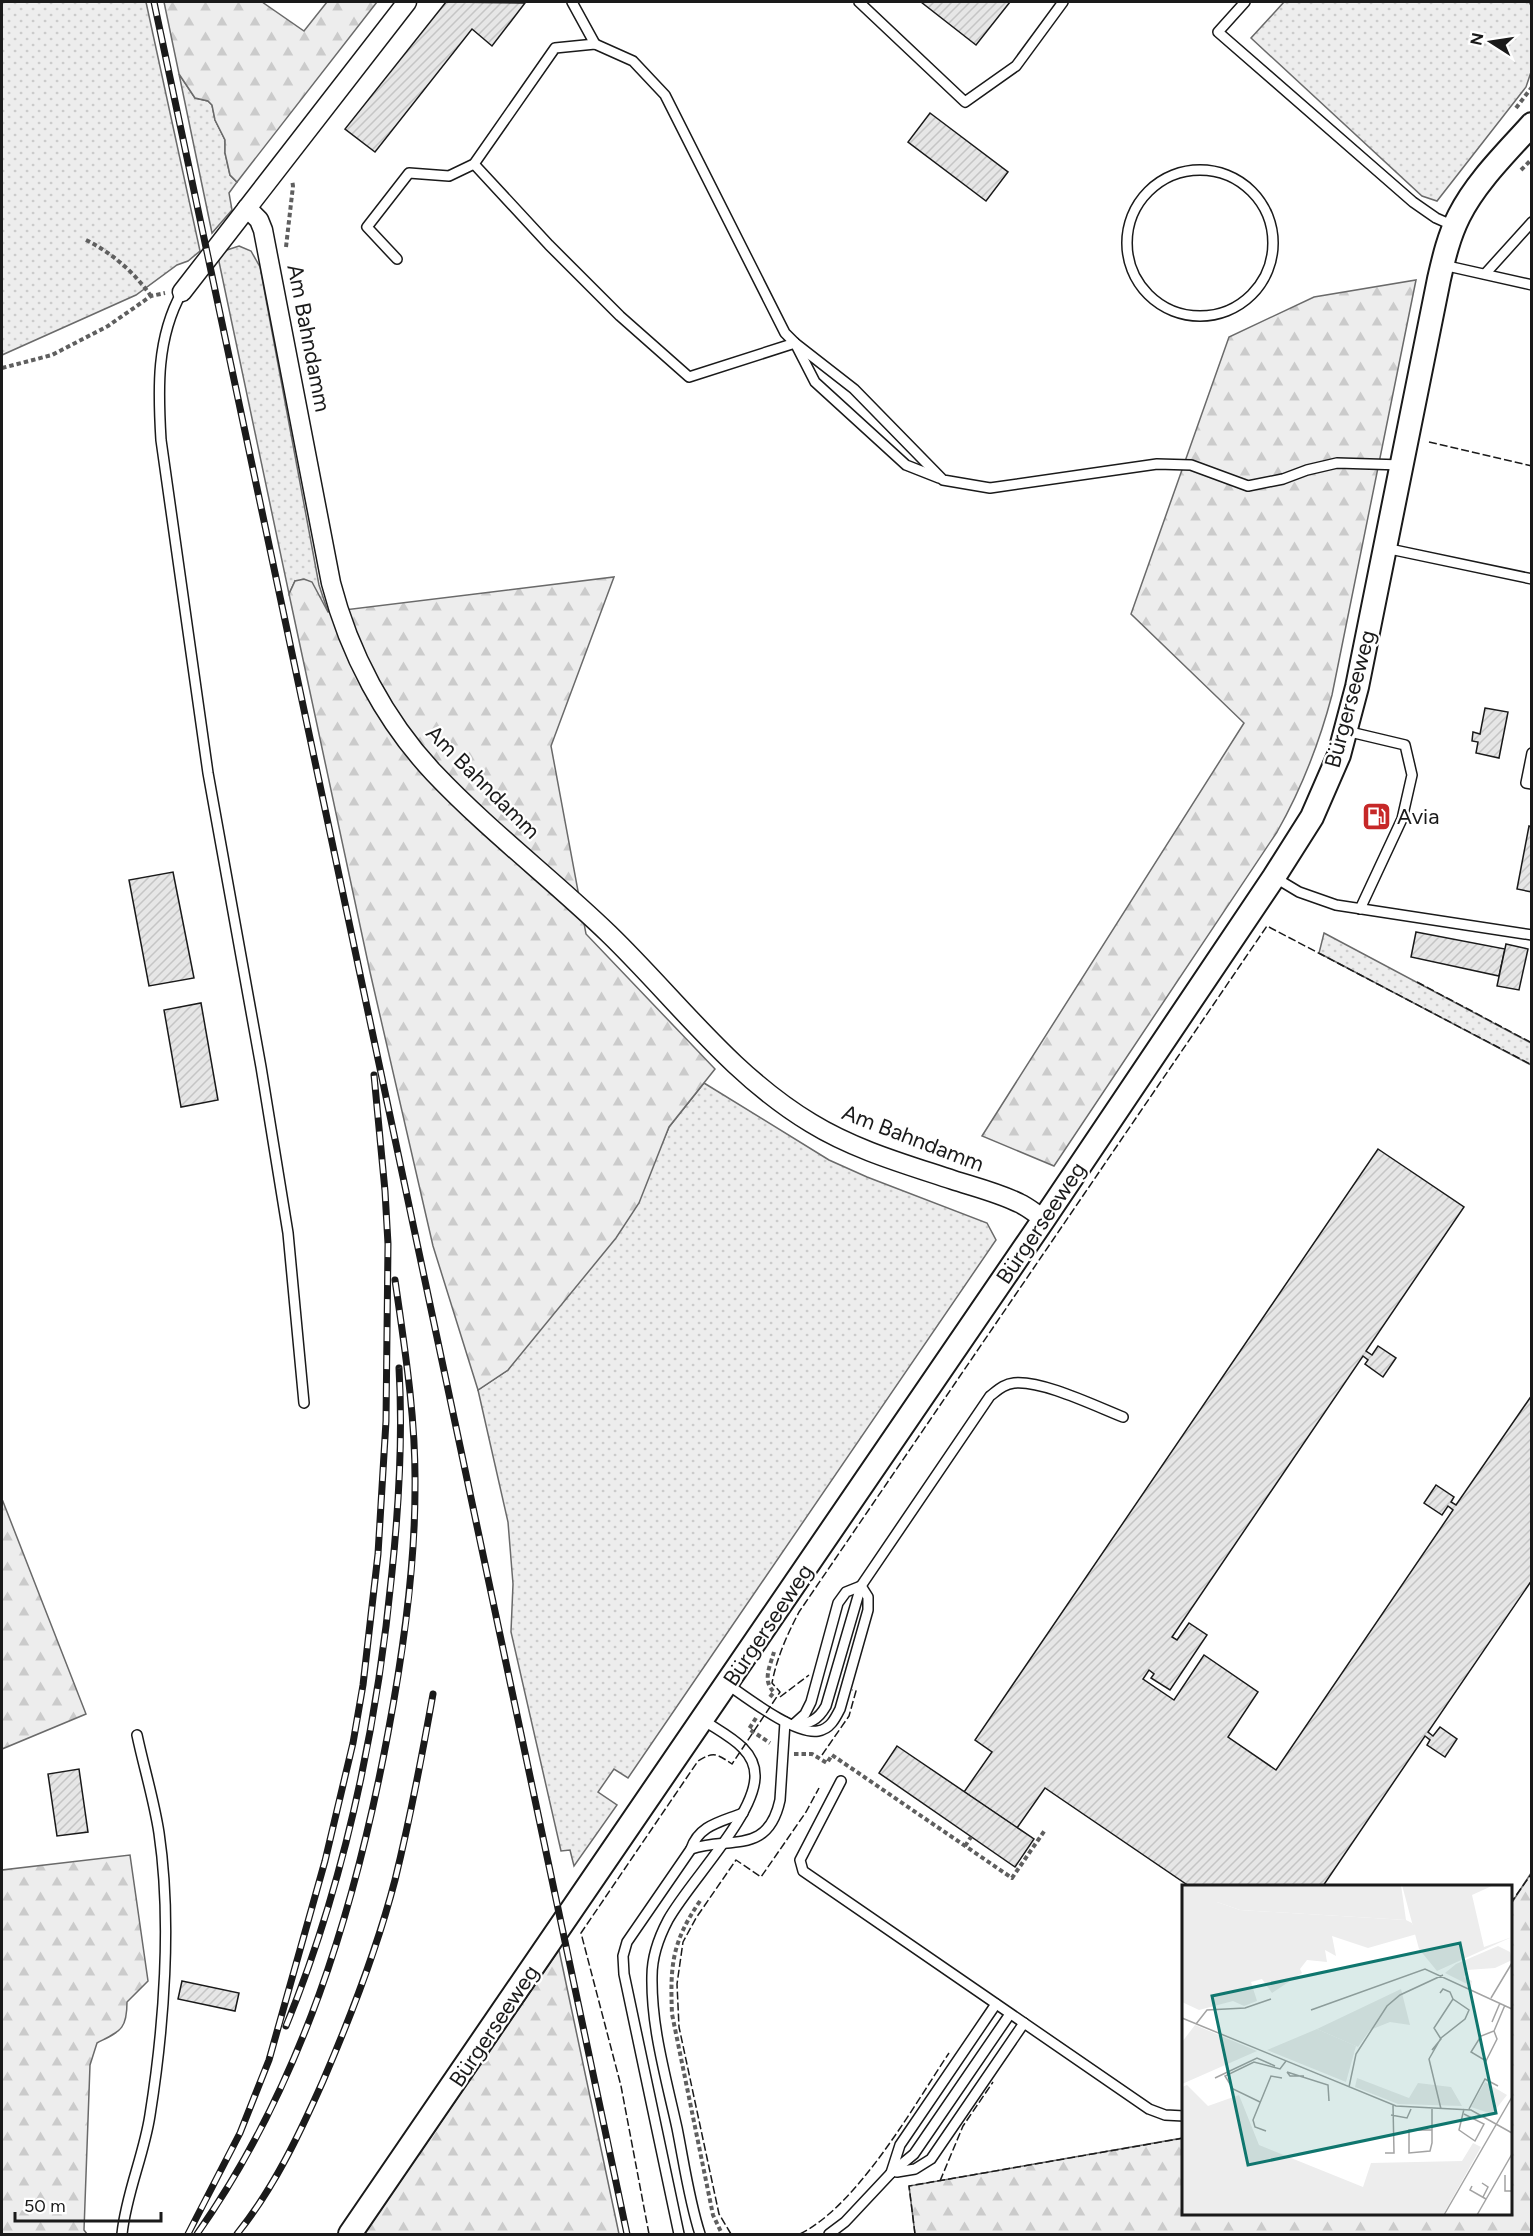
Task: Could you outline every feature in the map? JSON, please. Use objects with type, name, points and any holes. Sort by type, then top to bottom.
[{"type":"street","points":[[182,292],[407,2]]},
{"type":"street","name":"Bürgerseeweg","points":[[350,2235],[1044,1219],[1275,877],[1312,817],[1328,783],[1346,731],[1442,265],[1454,226],[1464,206],[1523,118]]},
{"type":"street","name":"Am Bahndamm","points":[[247,208],[259,220],[263,230],[338,610],[358,661],[390,716],[412,746],[433,772],[610,935],[720,1051],[773,1098],[814,1125],[858,1148],[1011,1199],[1044,1219]]},
{"type":"lane","points":[[572,2],[595,44]]},
{"type":"lane","points":[[859,2],[965,102],[1016,66],[1063,2]]},
{"type":"lane","points":[[1245,2],[1218,32],[1413,202],[1436,218],[1454,226]]},
{"type":"lane","points":[[397,259],[367,227],[409,173],[449,176],[474,165],[555,48],[595,44],[633,61],[664,95],[785,333],[795,344],[854,389],[943,480]]},
{"type":"lane","points":[[474,165],[620,316],[689,377],[795,344]]},
{"type":"lane","points":[[1204,169],[1228,174],[1249,188],[1264,207],[1272,230],[1273,254],[1265,277],[1250,296],[1231,310],[1207,316],[1183,315],[1161,306],[1143,290],[1130,269],[1126,245],[1129,221],[1140,199],[1158,182],[1180,171],[1204,169]]},
{"type":"lane","points":[[1485,274],[1532,222]]},
{"type":"lane","points":[[1442,265],[1532,285]]},
{"type":"lane","points":[[182,292],[169,320],[163,349],[158,387],[161,440],[208,773],[261,1067],[288,1233],[304,1403]]},
{"type":"lane","points":[[795,344],[815,382],[906,465],[943,480],[990,489],[1156,464],[1191,465],[1248,486],[1283,479],[1337,462],[1402,465]]},
{"type":"lane","points":[[1385,548],[1532,579]]},
{"type":"lane","points":[[1346,731],[1405,745],[1412,775],[1402,819],[1360,909]]},
{"type":"lane","points":[[1532,753],[1526,783],[1532,784]]},
{"type":"lane","points":[[1275,877],[1299,892],[1336,905],[1532,935]]},
{"type":"lane","points":[[790,1723],[813,1721],[821,1715],[826,1706],[861,1586],[990,1396],[1001,1387],[1012,1383],[1040,1386],[1123,1417]]},
{"type":"lane","points":[[727,1684],[762,1708],[790,1723],[807,1730],[817,1731],[827,1727],[835,1720],[840,1709],[868,1610],[868,1597],[861,1586]]},
{"type":"lane","points":[[690,1849],[701,1845],[740,1843],[753,1839],[770,1825],[778,1810],[780,1800],[784,1753],[790,1723],[805,1714],[811,1702],[838,1603],[846,1592],[861,1586]]},
{"type":"lane","points":[[700,2235],[654,2020],[652,1973],[659,1939],[669,1919],[743,1813],[753,1792],[755,1780],[755,1767],[750,1755],[703,1720]]},
{"type":"lane","points":[[122,2235],[124,2218],[149,2120],[159,2062],[164,1976],[165,1890],[159,1832],[137,1735]]},
{"type":"lane","points":[[841,1780],[800,1860],[803,1871],[1149,2109],[1166,2115],[1182,2116]]},
{"type":"lane","points":[[679,2235],[622,1964],[624,1949],[632,1933],[690,1849],[695,1837],[702,1831],[743,1813]]},
{"type":"lane","points":[[891,2173],[900,2145],[996,2004]]},
{"type":"lane","points":[[829,2235],[845,2222],[891,2173],[914,2154],[1010,2014]]},
{"type":"lane","points":[[891,2173],[915,2169],[931,2159],[1024,2023]]},
{"type":"path","points":[[1523,118],[1532,87]]},
{"type":"path","points":[[1518,172],[1532,159]]},
{"type":"path","points":[[280,164],[292,178],[293,186],[287,231],[287,256]]},
{"type":"path","points":[[86,240],[104,249],[125,266],[151,296]]},
{"type":"path","points":[[2,368],[52,355],[108,326],[151,296],[182,292]]},
{"type":"path","points":[[777,1642],[767,1676],[770,1688],[774,1692],[749,1729],[787,1755],[812,1754],[827,1763],[832,1755],[1012,1878],[1045,1830]]},
{"type":"path","points":[[796,1764],[799,1754]]},
{"type":"path","points":[[965,1846],[971,1837]]},
{"type":"path","points":[[704,1896],[677,1940],[671,1983],[672,2014],[713,2216],[722,2235]]},
{"type":"green space","points":[[2,2],[146,2],[200,251],[136,295],[2,355]]},
{"type":"green space","points":[[164,2],[262,2],[304,31],[327,2],[377,2],[237,182],[230,175],[225,153],[225,140],[215,120],[212,105],[208,101],[195,98],[179,74]]},
{"type":"green space","points":[[1284,2],[1529,2],[1532,7],[1531,72],[1526,87],[1437,201],[1422,196],[1251,38]]},
{"type":"green space","points":[[179,74],[195,98],[208,101],[212,105],[215,120],[225,140],[225,153],[230,175],[237,182],[229,193],[232,210],[212,233]]},
{"type":"green space","points":[[239,246],[251,251],[260,267],[319,585],[328,612],[295,581],[289,594],[218,257],[227,250]]},
{"type":"green space","points":[[1416,280],[1332,695],[1309,765],[1286,815],[1277,832],[1054,1166],[982,1136],[1244,723],[1131,614],[1229,337],[1314,297]]},
{"type":"green space","points":[[614,577],[551,746],[586,934],[715,1069],[669,1127],[639,1203],[616,1238],[508,1370],[478,1390],[433,1246],[370,972],[289,594],[295,581],[304,579],[312,582],[328,612]]},
{"type":"green space","points":[[1324,933],[1531,1043],[1531,1065],[1319,953]]},
{"type":"green space","points":[[704,1083],[829,1160],[987,1223],[996,1240],[628,1778],[614,1769],[598,1792],[617,1805],[574,1866],[570,1850],[561,1851],[511,1632],[513,1584],[508,1522],[478,1390],[508,1370],[657,1155],[669,1127]]},
{"type":"green space","points":[[2,1499],[86,1714],[2,1749]]},
{"type":"green space","points":[[130,1855],[148,1981],[127,2002],[126,2019],[121,2029],[97,2043],[90,2065],[84,2230],[87,2234],[2,2234],[2,1870]]},
{"type":"green space","points":[[1531,1873],[1531,2234],[915,2234],[909,2186],[1182,2138],[1182,2215],[1512,2215],[1512,1902]]},
{"type":"green space","points":[[559,1950],[619,2234],[364,2234]]},
{"type":"building","points":[[446,2],[525,3],[492,46],[472,29],[375,152],[345,129]]},
{"type":"building","points":[[921,2],[1010,2],[976,45]]},
{"type":"building","points":[[930,113],[1008,172],[986,201],[908,142]]},
{"type":"building","points":[[1485,708],[1508,712],[1499,758],[1476,753],[1478,742],[1472,741],[1473,732],[1480,734]]},
{"type":"building","points":[[1529,826],[1532,827],[1532,892],[1517,889]]},
{"type":"building","points":[[173,872],[194,978],[149,986],[129,880]]},
{"type":"building","points":[[1416,932],[1505,949],[1499,976],[1411,957]]},
{"type":"building","points":[[1506,944],[1528,949],[1519,990],[1497,986]]},
{"type":"building","points":[[201,1003],[218,1100],[181,1107],[164,1010]]},
{"type":"building","points":[[1378,1149],[1464,1207],[1366,1351],[1372,1355],[1378,1346],[1396,1358],[1383,1377],[1365,1364],[1368,1360],[1363,1356],[1172,1637],[1177,1640],[1189,1623],[1207,1635],[1170,1690],[1151,1678],[1154,1674],[1149,1670],[1143,1679],[1174,1700],[1204,1655],[1258,1692],[1228,1737],[1276,1770],[1453,1510],[1448,1506],[1442,1515],[1424,1503],[1436,1485],[1454,1497],[1451,1502],[1456,1505],[1532,1395],[1532,1580],[1428,1732],[1433,1736],[1440,1727],[1457,1739],[1445,1757],[1427,1745],[1430,1740],[1425,1736],[1324,1885],[1188,1885],[1045,1788],[1017,1828],[964,1792],[992,1752],[975,1740]]},
{"type":"building","points":[[897,1746],[1034,1839],[1015,1867],[879,1773]]},
{"type":"building","points":[[79,1769],[88,1832],[57,1836],[48,1774]]},
{"type":"building","points":[[182,1981],[239,1993],[235,2011],[178,1999]]},
{"type":"railway","points":[[154,2],[627,2234]]},
{"type":"railway","points":[[188,2234],[240,2133],[269,2060],[325,1861],[353,1743],[363,1685],[378,1554],[386,1421],[388,1244],[374,1075]]},
{"type":"railway","points":[[197,2234],[234,2177],[266,2118],[294,2057],[319,1994],[340,1930],[375,1799],[399,1673],[413,1550],[415,1463],[412,1411],[395,1280]]},
{"type":"railway","points":[[286,2026],[307,1972],[342,1860],[377,1688],[386,1630],[398,1496],[401,1419],[399,1368]]},
{"type":"railway","points":[[237,2234],[263,2198],[295,2141],[344,2032],[363,1982],[395,1880],[416,1787],[433,1694]]},
{"type":"fence","points":[[1429,442],[1532,466]]},
{"type":"fence","points":[[649,2234],[621,2086],[581,1933],[698,1761],[715,1755],[732,1764],[780,1692],[772,1683],[774,1673],[783,1646],[799,1612],[1267,926],[1532,1065]]},
{"type":"fence","points":[[1417,982],[1532,1043]]},
{"type":"fence","points":[[780,1697],[809,1675]]},
{"type":"fence","points":[[822,1755],[849,1716],[856,1691],[852,1690]]},
{"type":"fence","points":[[731,2234],[719,2214],[679,2027],[677,1984],[683,1942],[696,1918],[736,1860],[761,1877],[806,1812],[819,1788]]},
{"type":"fence","points":[[1512,1901],[1532,1873]]},
{"type":"fence","points":[[800,2234],[822,2220],[863,2178],[883,2153],[949,2053]]},
{"type":"fence","points":[[940,2181],[963,2126],[993,2082]]},
{"type":"fence","points":[[915,2234],[909,2186],[1182,2138]]},
{"type":"place","name":"Avia","points":[[1376,816]]}]
